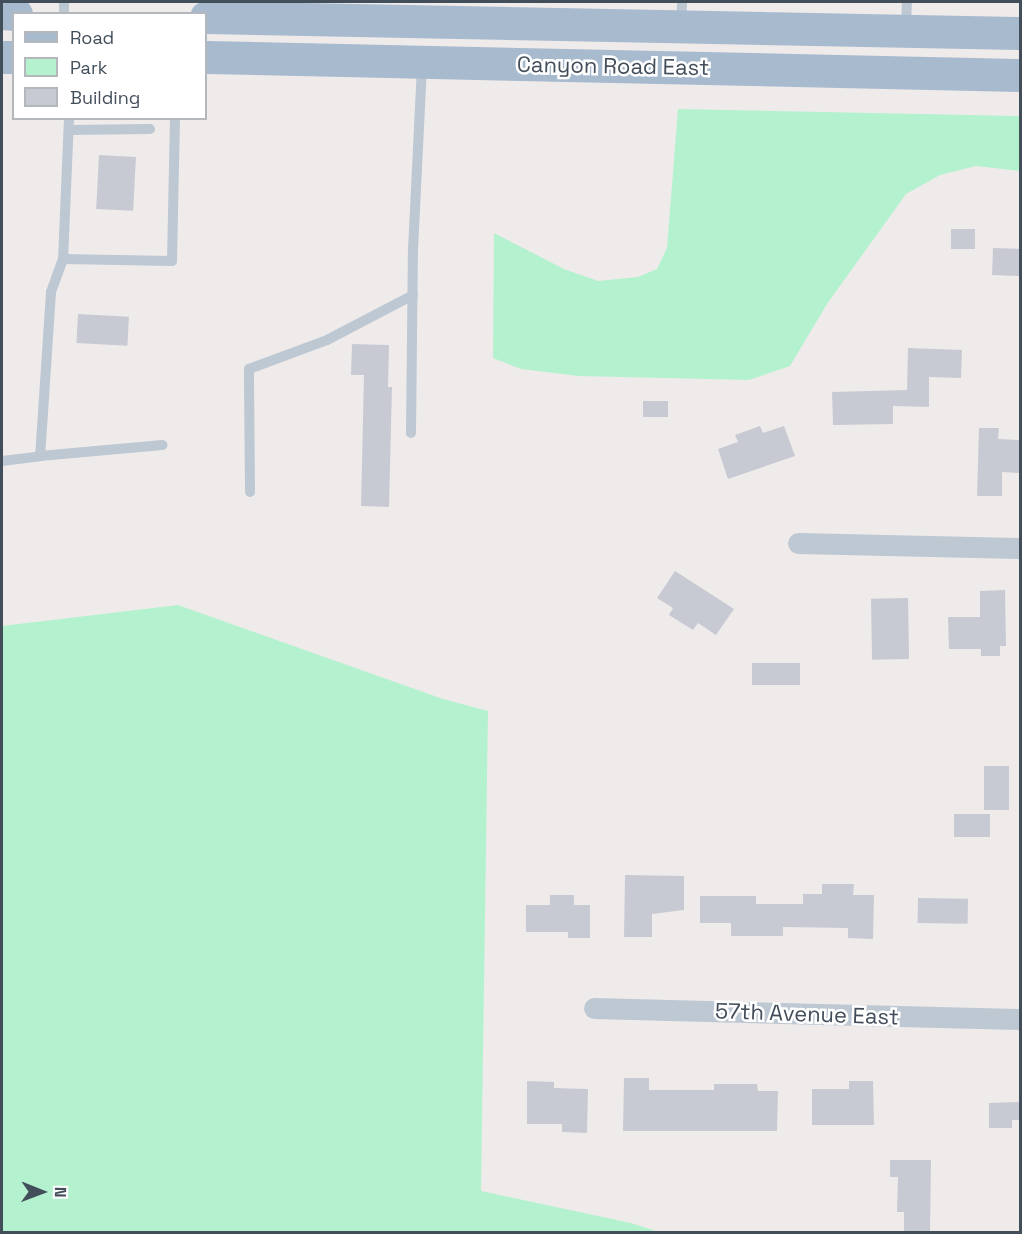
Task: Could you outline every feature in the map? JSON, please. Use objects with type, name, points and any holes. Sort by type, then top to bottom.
[{"type":"main road","name":"Canyon Road East","points":[[207,17],[345,11],[478,17],[681,14],[906,16],[1020,33]]},
{"type":"main road","points":[[207,52],[328,41],[339,33],[345,11]]},
{"type":"main road","name":"Canyon Road East","points":[[207,57],[1020,75]]},
{"type":"street","points":[[798,543],[1020,548]]},
{"type":"street","name":"57th Avenue East","points":[[594,1008],[1020,1019]]},
{"type":"lane","points":[[411,433],[413,295],[422,62]]},
{"type":"lane","points":[[63,260],[172,261],[174,120]]},
{"type":"lane","points":[[40,456],[51,292],[63,260],[69,124],[150,129]]},
{"type":"lane","points":[[250,492],[249,369],[327,340],[413,295]]},
{"type":"lane","points":[[2,461],[163,445]]},
{"type":"green space","points":[[678,109],[1020,116],[1020,171],[976,166],[940,175],[906,194],[827,304],[790,366],[749,380],[579,376],[521,369],[493,358],[494,233],[564,269],[598,281],[638,277],[657,269],[667,248]]},
{"type":"green space","points":[[178,605],[443,699],[488,711],[481,1191],[631,1223],[659,1232],[2,1232],[2,626]]},
{"type":"building","points":[[99,155],[136,157],[133,211],[96,209]]},
{"type":"building","points":[[951,229],[975,229],[975,249],[951,249]]},
{"type":"building","points":[[993,248],[1020,249],[1019,276],[992,275]]},
{"type":"building","points":[[78,314],[129,317],[127,346],[76,343]]},
{"type":"building","points":[[352,344],[389,345],[388,387],[392,387],[389,507],[361,506],[364,375],[351,375]]},
{"type":"building","points":[[908,348],[962,350],[961,378],[929,377],[929,407],[893,406],[893,424],[833,425],[832,392],[907,390]]},
{"type":"building","points":[[643,401],[668,401],[668,417],[643,417]]},
{"type":"building","points":[[760,426],[763,433],[784,426],[795,456],[728,479],[718,449],[738,442],[735,435]]},
{"type":"building","points":[[979,428],[999,428],[998,439],[1020,440],[1020,473],[1002,472],[1002,496],[977,496]]},
{"type":"building","points":[[675,571],[734,609],[716,635],[698,623],[693,630],[669,615],[673,608],[657,598]]},
{"type":"building","points":[[1005,590],[1006,646],[1000,646],[1000,656],[981,656],[981,649],[949,649],[948,617],[980,617],[980,591]]},
{"type":"building","points":[[908,598],[909,659],[872,660],[871,599]]},
{"type":"building","points":[[752,663],[800,663],[800,685],[752,685]]},
{"type":"building","points":[[984,766],[1009,766],[1009,810],[984,810]]},
{"type":"building","points":[[954,814],[990,814],[990,837],[954,837]]},
{"type":"building","points":[[625,875],[684,876],[684,910],[652,914],[652,937],[624,937]]},
{"type":"building","points":[[822,884],[854,884],[853,895],[874,895],[873,939],[848,938],[848,928],[783,927],[783,936],[731,936],[731,923],[700,923],[700,896],[756,896],[756,904],[803,904],[803,894],[822,894]]},
{"type":"building","points":[[550,895],[574,895],[574,905],[590,905],[590,938],[568,938],[568,932],[526,932],[526,905],[550,905]]},
{"type":"building","points":[[918,898],[968,899],[968,924],[918,923]]},
{"type":"building","points":[[624,1078],[649,1078],[649,1090],[714,1090],[714,1084],[757,1084],[758,1091],[778,1091],[777,1131],[623,1131]]},
{"type":"building","points":[[527,1081],[554,1082],[554,1088],[588,1089],[587,1133],[562,1132],[562,1124],[527,1124]]},
{"type":"building","points":[[849,1081],[873,1081],[874,1125],[812,1125],[812,1089],[849,1089]]},
{"type":"building","points":[[1020,1102],[1020,1120],[1012,1120],[1012,1128],[989,1128],[989,1103]]},
{"type":"building","points":[[890,1160],[931,1160],[930,1231],[904,1231],[904,1212],[897,1212],[898,1177],[890,1177]]}]
